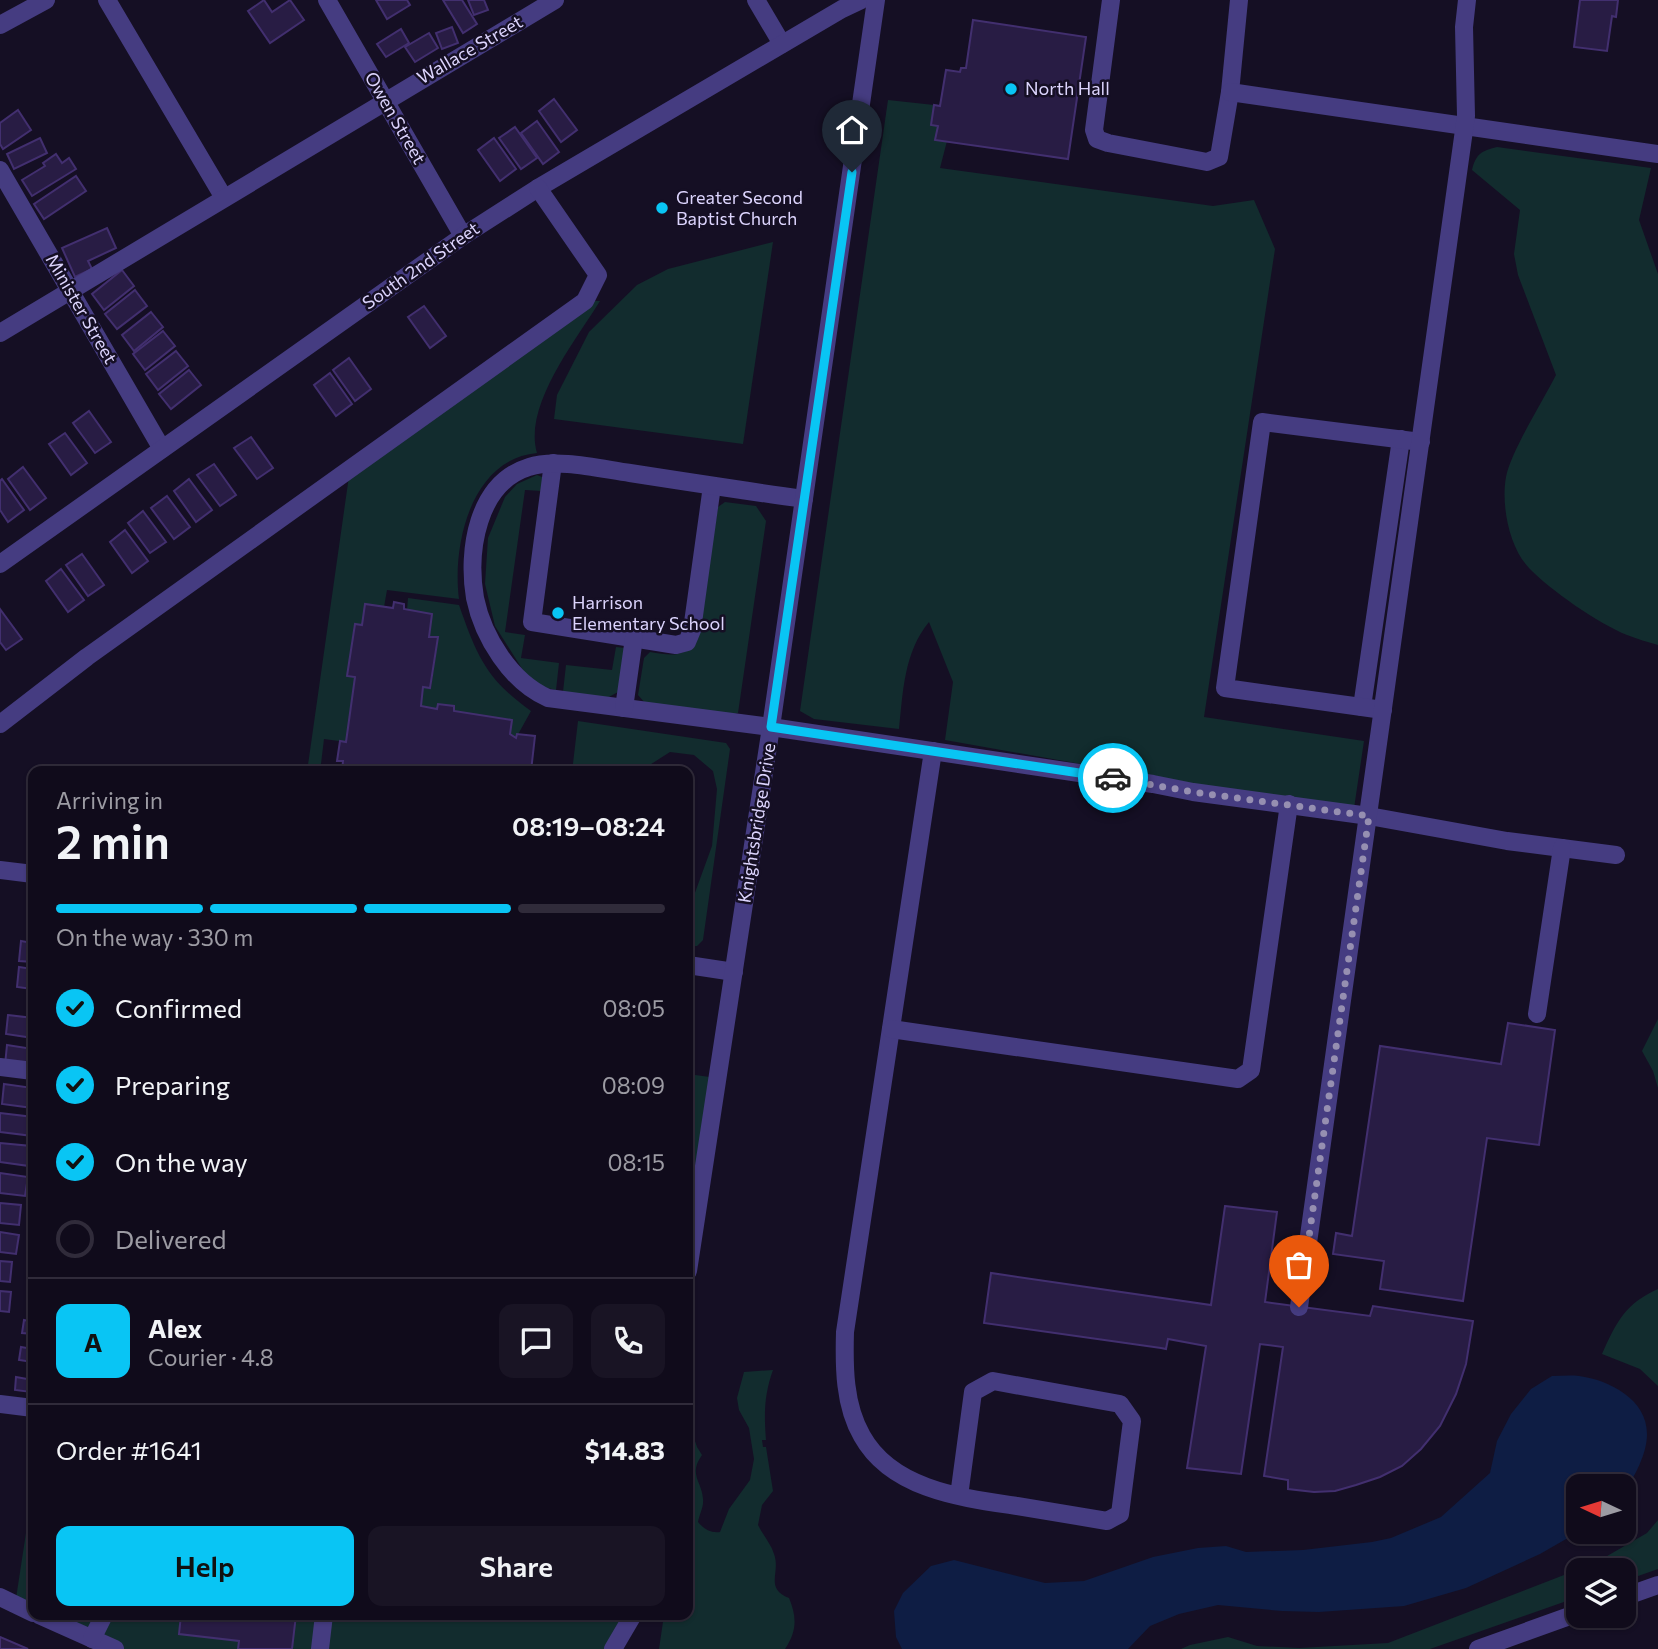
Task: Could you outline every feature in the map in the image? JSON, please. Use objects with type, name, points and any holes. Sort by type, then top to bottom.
[{"type":"street","points":[[0,25],[46,0]]},
{"type":"street","points":[[107,0],[224,198]]},
{"type":"street","name":"Owen Street","points":[[327,0],[463,236]]},
{"type":"street","name":"Wallace Street","points":[[0,333],[555,0]]},
{"type":"street","points":[[756,0],[782,44]]},
{"type":"street","name":"South 2nd Street","points":[[0,564],[463,236],[538,188],[861,0]]},
{"type":"street","name":"Knightsbridge Drive","points":[[693,1238],[771,727],[876,0]]},
{"type":"street","points":[[1111,0],[1094,130],[1097,139],[1207,162],[1219,156],[1230,92],[1239,0]]},
{"type":"street","points":[[1299,1307],[1466,116],[1464,27],[1467,0]]},
{"type":"street","points":[[1230,92],[1658,154]]},
{"type":"street","name":"Minister Street","points":[[0,170],[162,449]]},
{"type":"street","points":[[0,724],[87,657],[585,301],[598,275],[538,188]]},
{"type":"street","points":[[1383,710],[1225,688],[1262,422],[1421,442]]},
{"type":"street","points":[[1363,707],[1401,439]]},
{"type":"street","points":[[804,499],[553,463],[528,467],[506,478],[489,496],[477,532],[473,561],[475,599],[491,642],[513,674],[534,692],[548,698],[771,727],[1193,792],[1369,816],[1507,841],[1616,855]]},
{"type":"street","points":[[553,463],[532,622],[676,645],[687,642],[692,630],[712,486]]},
{"type":"street","points":[[624,708],[634,638]]},
{"type":"street","points":[[933,751],[845,1332],[844,1371],[850,1402],[862,1436],[881,1461],[910,1480],[959,1496],[1107,1521],[1120,1514],[1132,1421],[1120,1404],[993,1381],[973,1392],[959,1496]]},
{"type":"street","points":[[891,1029],[1238,1079],[1251,1070],[1289,804]]},
{"type":"street","points":[[1537,1014],[1562,848]]},
{"type":"street","points":[[0,870],[28,873]]},
{"type":"street","points":[[693,966],[734,972]]},
{"type":"street","points":[[0,1067],[28,1071]]},
{"type":"street","points":[[0,1404],[28,1408]]},
{"type":"street","points":[[1636,1593],[1658,1585]]},
{"type":"street","points":[[0,1597],[28,1611]]},
{"type":"street","points":[[1478,1649],[1566,1617]]},
{"type":"street","points":[[50,1620],[115,1649]]},
{"type":"street","points":[[92,1639],[102,1620]]},
{"type":"street","points":[[320,1649],[323,1620]]},
{"type":"street","points":[[613,1649],[631,1620]]},
{"type":"street","points":[[630,1649],[633,1620]]},
{"type":"green space","points":[[888,100],[934,105],[931,125],[938,126],[936,140],[947,141],[940,168],[1213,206],[1254,200],[1275,249],[1204,717],[1364,741],[1353,815],[945,740],[953,682],[929,622],[914,646],[910,659],[899,729],[814,719],[800,711]]},
{"type":"green space","points":[[1497,147],[1651,168],[1639,220],[1658,274],[1658,645],[1616,630],[1589,615],[1538,577],[1516,549],[1508,525],[1505,488],[1509,466],[1556,375],[1518,275],[1514,254],[1520,210],[1472,170],[1480,154]]},
{"type":"green space","points":[[773,242],[743,444],[554,419],[557,395],[589,332],[637,285],[668,269]]},
{"type":"green space","points":[[585,301],[600,301],[554,374],[544,395],[535,435],[537,453],[514,459],[496,471],[481,488],[471,508],[459,554],[459,599],[387,590],[384,607],[365,604],[362,625],[354,626],[347,676],[355,677],[346,742],[324,739],[321,766],[308,766],[350,469]]},
{"type":"green space","points":[[537,475],[542,477],[542,491],[525,490],[505,632],[525,635],[521,658],[559,663],[556,690],[543,687],[526,675],[495,626],[485,584],[488,538],[505,497],[517,484]]},
{"type":"green space","points":[[725,502],[756,506],[766,521],[738,713],[728,715],[646,704],[638,695],[644,658],[650,652],[680,653],[696,644],[718,507]]},
{"type":"green space","points":[[408,598],[459,605],[478,653],[493,677],[531,711],[516,738],[510,734],[511,720],[454,711],[454,706],[438,704],[437,709],[421,706],[423,687],[431,687],[438,638],[429,637],[432,614],[407,610]]},
{"type":"green space","points":[[616,647],[625,648],[618,692],[607,698],[563,692],[566,665],[612,670]]},
{"type":"green space","points":[[578,721],[726,743],[730,749],[703,940],[697,946],[693,946],[693,898],[712,846],[717,789],[713,771],[694,755],[670,752],[648,766],[573,766]]},
{"type":"green space","points":[[1658,1019],[1658,1088],[1653,1071],[1642,1051]]},
{"type":"green space","points":[[693,1075],[717,1078],[693,1238]]},
{"type":"green space","points":[[1658,1289],[1658,1386],[1640,1369],[1602,1354],[1623,1315],[1637,1301]]},
{"type":"green space","points":[[773,1370],[765,1405],[766,1440],[762,1440],[763,1447],[766,1447],[773,1491],[762,1505],[758,1525],[774,1554],[777,1590],[789,1598],[792,1605],[792,1636],[785,1649],[659,1649],[663,1620],[693,1620],[693,1435],[702,1455],[696,1473],[703,1502],[698,1522],[703,1527],[720,1532],[729,1509],[750,1480],[754,1459],[749,1428],[739,1410],[737,1398],[744,1372]]},
{"type":"green space","points":[[28,1520],[28,1611],[15,1605]]},
{"type":"green space","points":[[1658,1520],[1658,1569],[1636,1577],[1636,1558],[1604,1558],[1628,1544],[1636,1544],[1636,1539],[1647,1533]]},
{"type":"green space","points":[[1566,1574],[1566,1601],[1430,1649],[1181,1649],[1228,1637],[1257,1646],[1299,1648],[1388,1643]]},
{"type":"green space","points":[[50,1620],[630,1620],[613,1649],[115,1649]]},
{"type":"water","points":[[1552,1376],[1579,1376],[1602,1382],[1624,1393],[1641,1411],[1645,1422],[1647,1434],[1642,1457],[1635,1474],[1566,1474],[1566,1539],[1466,1588],[1404,1606],[1319,1612],[1218,1605],[1179,1614],[1150,1626],[1128,1649],[902,1649],[896,1637],[894,1611],[903,1593],[931,1566],[954,1560],[1045,1583],[1084,1581],[1153,1557],[1198,1548],[1226,1546],[1246,1552],[1303,1550],[1391,1538],[1441,1517],[1490,1473],[1497,1441],[1511,1414],[1531,1389]]},
{"type":"building","points":[[264,0],[272,12],[290,0],[304,20],[270,43],[248,11]]},
{"type":"building","points":[[376,0],[407,0],[410,5],[387,19]]},
{"type":"building","points":[[443,0],[462,0],[477,24],[463,33]]},
{"type":"building","points":[[468,0],[484,0],[488,10],[474,15]]},
{"type":"building","points":[[1580,0],[1618,0],[1616,17],[1612,16],[1607,51],[1574,47]]},
{"type":"building","name":"North Hall","points":[[973,20],[1086,37],[1068,159],[935,140],[938,126],[931,125],[934,105],[940,106],[946,70],[960,72],[961,68],[966,68]]},
{"type":"building","points":[[452,27],[458,43],[442,49],[436,33]]},
{"type":"building","points":[[401,29],[409,43],[386,57],[377,44]]},
{"type":"building","points":[[429,33],[438,48],[415,62],[405,47]]},
{"type":"building","points":[[554,99],[577,130],[561,142],[539,111]]},
{"type":"building","points":[[18,110],[31,130],[3,149],[0,144],[0,123]]},
{"type":"building","points":[[537,121],[559,152],[543,164],[521,133]]},
{"type":"building","points":[[515,127],[537,158],[521,169],[499,138]]},
{"type":"building","points":[[40,138],[47,153],[14,169],[7,154]]},
{"type":"building","points":[[494,138],[516,169],[500,181],[478,150]]},
{"type":"building","points":[[56,154],[62,163],[69,158],[76,169],[32,196],[22,180],[45,166],[43,163]]},
{"type":"building","points":[[76,176],[86,191],[44,219],[34,204]]},
{"type":"building","points":[[107,228],[116,248],[88,261],[92,269],[75,277],[62,248]]},
{"type":"building","points":[[122,270],[134,286],[104,310],[92,294]]},
{"type":"building","points":[[135,290],[147,306],[117,329],[105,314]]},
{"type":"building","points":[[424,306],[446,336],[430,348],[408,317]]},
{"type":"building","points":[[151,312],[163,327],[134,351],[122,335]]},
{"type":"building","points":[[163,331],[175,346],[145,370],[133,354]]},
{"type":"building","points":[[176,351],[188,366],[158,390],[146,374]]},
{"type":"building","points":[[349,358],[371,389],[355,401],[333,370]]},
{"type":"building","points":[[189,370],[201,385],[171,409],[159,394]]},
{"type":"building","points":[[330,373],[352,404],[336,416],[314,385]]},
{"type":"building","points":[[89,411],[111,442],[95,453],[73,423]]},
{"type":"building","points":[[65,433],[87,463],[71,475],[49,444]]},
{"type":"building","points":[[251,437],[273,468],[257,479],[234,448]]},
{"type":"building","points":[[214,464],[236,495],[220,506],[197,475]]},
{"type":"building","points":[[23,467],[46,498],[30,510],[8,479]]},
{"type":"building","points":[[2,479],[24,510],[8,522],[0,510]]},
{"type":"building","points":[[189,479],[212,510],[196,522],[174,491]]},
{"type":"building","points":[[167,496],[190,527],[174,539],[151,508]]},
{"type":"building","points":[[143,511],[166,542],[150,553],[128,523]]},
{"type":"building","points":[[125,530],[148,561],[132,573],[110,542]]},
{"type":"building","points":[[82,554],[104,585],[88,596],[66,565]]},
{"type":"building","points":[[61,569],[84,600],[68,612],[46,581]]},
{"type":"building","points":[[394,602],[404,604],[404,609],[432,614],[429,637],[438,637],[430,688],[423,687],[421,706],[437,709],[438,704],[454,706],[454,711],[512,720],[510,734],[516,738],[517,734],[535,736],[532,766],[343,766],[343,761],[337,761],[340,741],[346,742],[355,677],[347,676],[355,624],[362,625],[365,604],[393,608]]},
{"type":"building","points":[[0,609],[22,639],[6,650],[0,642]]},
{"type":"building","points":[[21,941],[28,942],[28,962],[19,961]]},
{"type":"building","points":[[19,967],[28,968],[28,988],[17,987]]},
{"type":"building","points":[[8,1015],[28,1017],[28,1037],[6,1034]]},
{"type":"building","points":[[1508,1023],[1555,1030],[1539,1145],[1487,1138],[1463,1301],[1380,1289],[1384,1261],[1333,1254],[1336,1233],[1352,1236],[1380,1046],[1501,1064]]},
{"type":"building","points":[[7,1045],[28,1048],[28,1067],[5,1065]]},
{"type":"building","points":[[4,1084],[28,1087],[28,1107],[2,1104]]},
{"type":"building","points":[[0,1113],[28,1116],[28,1135],[0,1132]]},
{"type":"building","points":[[0,1143],[28,1146],[28,1166],[0,1162]]},
{"type":"building","points":[[0,1173],[28,1177],[25,1196],[0,1193]]},
{"type":"building","points":[[0,1203],[21,1205],[19,1225],[0,1223]]},
{"type":"building","points":[[1225,1206],[1277,1212],[1265,1302],[1370,1316],[1373,1306],[1473,1321],[1466,1364],[1456,1394],[1440,1426],[1402,1466],[1380,1477],[1335,1491],[1288,1489],[1288,1480],[1264,1476],[1283,1347],[1260,1344],[1241,1474],[1187,1468],[1206,1346],[1168,1339],[1166,1349],[984,1323],[991,1273],[1211,1305]]},
{"type":"building","points":[[0,1232],[19,1235],[16,1254],[0,1252]]},
{"type":"building","points":[[0,1261],[12,1262],[10,1282],[0,1281]]},
{"type":"building","points":[[0,1291],[11,1292],[9,1312],[0,1311]]},
{"type":"building","points":[[24,1320],[28,1321],[28,1334],[22,1333]]},
{"type":"building","points":[[21,1347],[28,1348],[28,1361],[19,1360]]},
{"type":"building","points":[[16,1377],[28,1379],[28,1392],[15,1390]]},
{"type":"building","points":[[180,1620],[295,1620],[292,1649],[238,1649],[239,1641],[179,1634]]},
{"type":"building","points":[[0,1637],[28,1649],[0,1649]]},
{"type":"way so far","points":[[1113,778],[1193,792],[1369,816],[1299,1307]]},
{"type":"place","name":"North Hall","points":[[1011,89]]},
{"type":"place","name":"Greater Second Baptist Church","points":[[662,208]]},
{"type":"place","name":"Harrison Elementary School","points":[[558,613]]},
{"type":"route","points":[[852,172],[771,727],[1113,778]]}]
